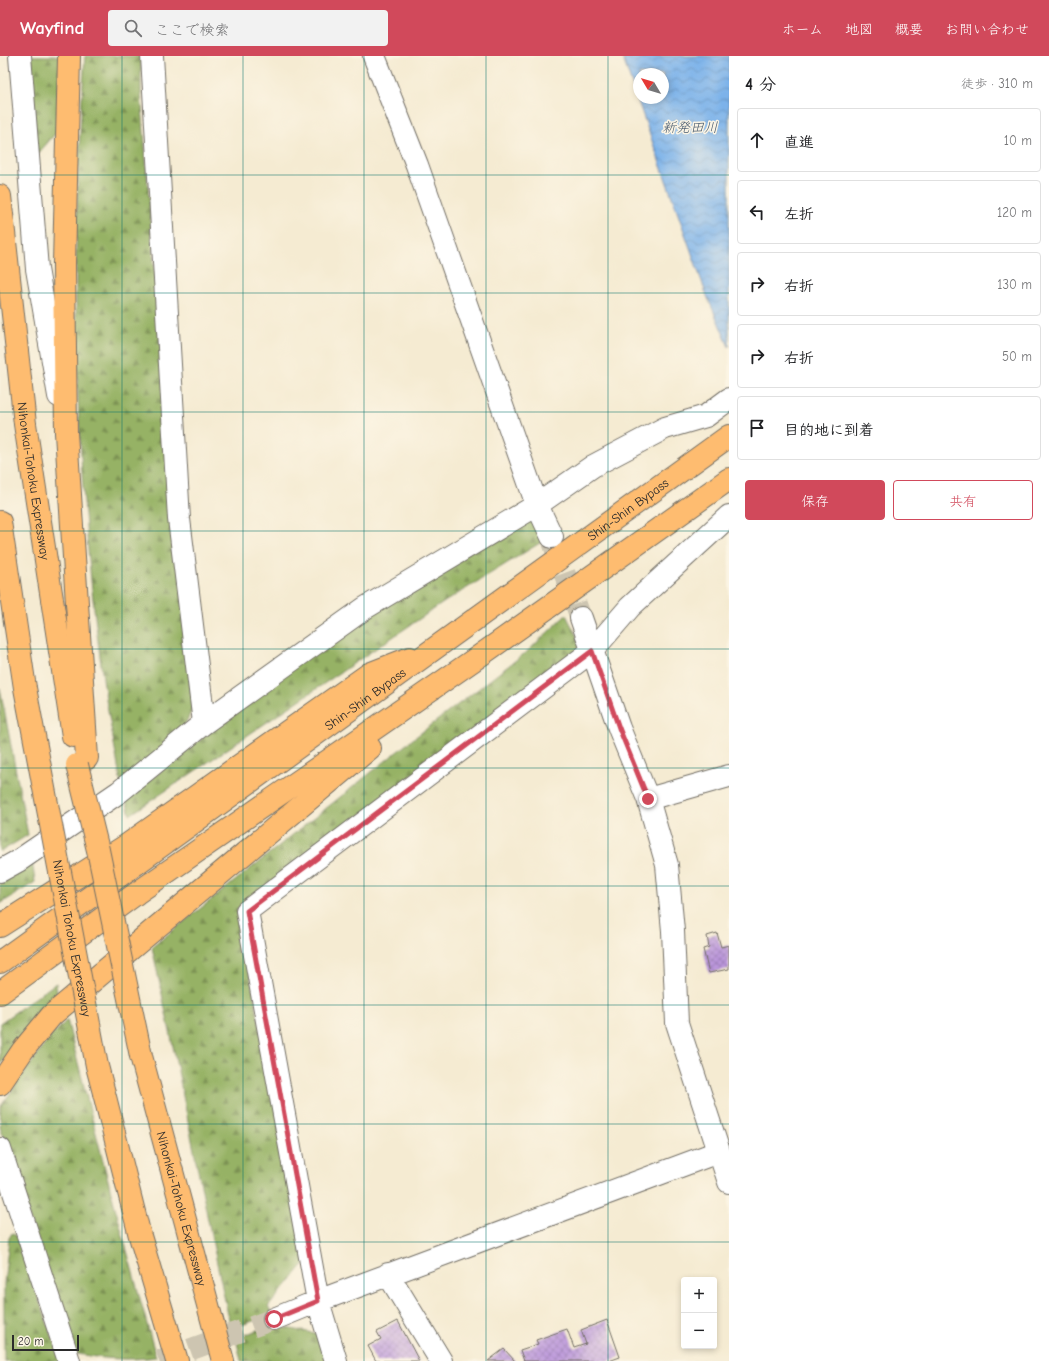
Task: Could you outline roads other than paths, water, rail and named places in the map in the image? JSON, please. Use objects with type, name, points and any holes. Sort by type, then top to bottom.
[{"type":"highway","points":[[69,56],[64,264],[66,433],[82,762]]},
{"type":"highway","name":"Nihonkai-Tohoku Expressway","points":[[0,196],[25,424],[98,850],[141,1056],[223,1361]]},
{"type":"highway","name":"Shin-Shin Bypass","points":[[0,962],[725,439]]},
{"type":"highway","points":[[0,993],[137,893],[478,657],[729,478]]},
{"type":"highway","points":[[0,522],[24,688]]},
{"type":"highway","points":[[0,580],[24,688]]},
{"type":"highway","points":[[0,926],[127,845],[369,674],[439,646]]},
{"type":"highway","points":[[0,1084],[23,1050],[52,1015],[478,657]]},
{"type":"highway","name":"Nihonkai Tohoku Expressway","points":[[24,688],[97,1066],[140,1236],[177,1361]]},
{"type":"street","points":[[20,56],[37,269],[66,433]]},
{"type":"street","points":[[152,56],[179,519],[204,723]]},
{"type":"street","points":[[374,56],[417,165],[537,504],[552,537]]},
{"type":"street","points":[[0,871],[18,861],[119,792],[204,723],[365,608],[537,504],[593,466],[665,428],[706,416],[729,399]]},
{"type":"street","points":[[336,1361],[318,1301],[247,911],[592,651],[630,607],[729,516]]},
{"type":"street","points":[[581,618],[619,728],[648,799],[667,865],[673,930],[677,1022],[729,1182]]},
{"type":"street","points":[[648,799],[729,776]]},
{"type":"street","points":[[0,1149],[69,1361]]},
{"type":"street","points":[[274,1319],[388,1274],[718,1152]]},
{"type":"street","points":[[388,1274],[441,1361]]},
{"type":"water","name":"新発田川","points":[[622,56],[729,56],[729,347],[707,296],[639,104],[669,104],[669,68],[633,68],[633,87]]},
{"type":"tunnel","points":[[553,542],[581,618]]},
{"type":"tunnel","points":[[159,1361],[274,1319]]}]
